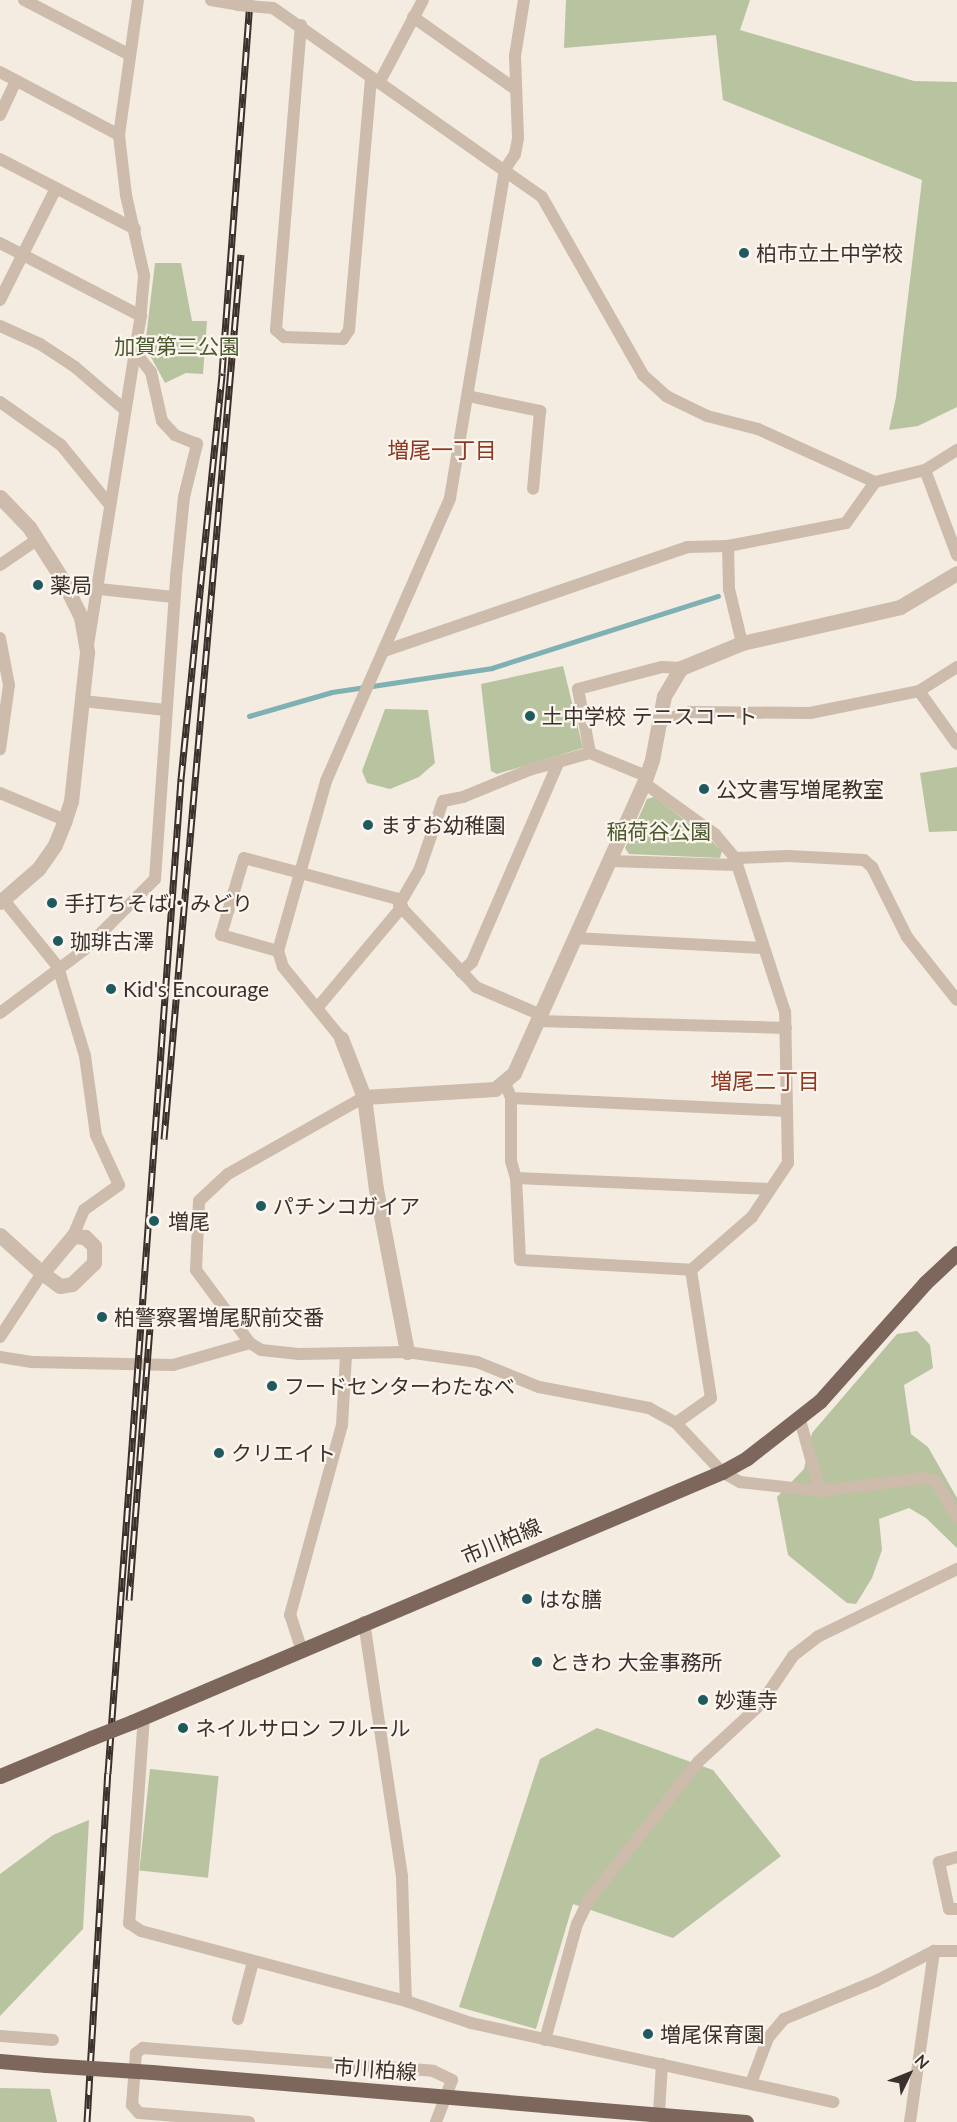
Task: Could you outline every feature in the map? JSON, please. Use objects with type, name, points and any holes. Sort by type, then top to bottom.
[{"type":"main road","name":"市川柏線","points":[[0,1776],[722,1472],[800,1420],[957,1253]]},
{"type":"main road","name":"市川柏線","points":[[0,2061],[447,2095],[746,2122]]},
{"type":"street","points":[[24,0],[128,54]]},
{"type":"street","points":[[0,1337],[42,1273],[73,1236],[84,1210],[119,1185],[96,1135],[85,1056],[58,967],[2,900],[38,869],[55,845],[65,820],[83,700],[87,652],[99,589],[110,505],[141,316],[144,275],[119,135],[128,54],[138,0]]},
{"type":"street","points":[[211,0],[273,8],[542,197],[643,375],[666,396],[706,416],[758,429],[875,482],[925,470],[957,450]]},
{"type":"street","points":[[300,25],[276,330],[284,337],[343,339],[349,330],[375,80],[423,0]]},
{"type":"street","points":[[407,1352],[376,1189],[364,1097],[341,1038],[283,967],[278,951],[326,781],[450,498],[505,169],[515,154],[518,138],[515,89],[524,0]]},
{"type":"street","points":[[413,17],[515,89]]},
{"type":"street","points":[[0,72],[119,135]]},
{"type":"street","points":[[0,115],[16,80]]},
{"type":"street","points":[[0,159],[135,229]]},
{"type":"street","points":[[0,300],[56,188]]},
{"type":"street","points":[[0,243],[141,316]]},
{"type":"street","points":[[0,326],[40,344],[75,367],[125,410]]},
{"type":"street","points":[[0,1013],[58,967],[84,950],[155,879],[174,597],[184,497],[197,444],[175,435],[162,422],[151,372],[135,352]]},
{"type":"street","points":[[468,396],[540,411],[533,489]]},
{"type":"street","points":[[0,402],[61,445],[110,505]]},
{"type":"street","points":[[925,470],[957,555]]},
{"type":"street","points":[[384,651],[688,547],[728,546],[846,523],[875,482]]},
{"type":"street","points":[[0,497],[38,539],[81,617],[87,652]]},
{"type":"street","points":[[0,565],[38,539]]},
{"type":"street","points":[[728,546],[729,589],[742,643]]},
{"type":"street","points":[[590,753],[578,689],[662,667],[681,668],[742,643],[900,607],[957,573]]},
{"type":"street","points":[[99,589],[174,597]]},
{"type":"street","points":[[0,638],[9,685],[0,749]]},
{"type":"street","points":[[681,668],[668,685],[645,779],[514,1072],[505,1083],[495,1089],[364,1097],[228,1173],[200,1201],[196,1270],[250,1343],[261,1350],[346,1355],[407,1352],[477,1362],[539,1387],[632,1403],[676,1423],[722,1472],[740,1482],[820,1491],[923,1478],[936,1481],[957,1517]]},
{"type":"street","points":[[658,722],[691,712],[810,713],[919,691],[957,668]]},
{"type":"street","points":[[919,691],[957,744]]},
{"type":"street","points":[[83,700],[166,710]]},
{"type":"street","points":[[318,1007],[402,903],[419,872],[443,801],[590,753],[645,779],[715,834],[736,862],[785,1012],[788,1163],[752,1217],[691,1270],[520,1260],[516,1178],[511,1161],[511,1098],[505,1083]]},
{"type":"street","points":[[461,972],[472,962],[560,761]]},
{"type":"street","points":[[0,793],[65,820]]},
{"type":"street","points":[[610,861],[736,862],[789,855],[864,860],[872,867],[907,937],[956,997]]},
{"type":"street","points":[[278,951],[221,935],[244,858],[302,872],[402,903],[476,987],[540,1018],[786,1028]]},
{"type":"street","points":[[574,938],[763,948]]},
{"type":"street","points":[[511,1098],[786,1111]]},
{"type":"street","points":[[516,1178],[770,1189]]},
{"type":"street","points":[[0,1235],[42,1273],[55,1283],[67,1287],[94,1263],[94,1246],[85,1236],[73,1236]]},
{"type":"street","points":[[676,1423],[711,1398],[691,1270]]},
{"type":"street","points":[[0,1358],[32,1362],[173,1365],[250,1343]]},
{"type":"street","points":[[301,1648],[290,1615],[342,1425],[346,1355]]},
{"type":"street","points":[[800,1420],[820,1491]]},
{"type":"street","points":[[544,2040],[577,1924],[588,1901],[698,1762],[759,1705],[793,1656],[817,1636],[957,1569]]},
{"type":"street","points":[[364,1622],[402,1877],[406,2001]]},
{"type":"street","points":[[138,1719],[129,1923],[141,1931],[406,2001],[471,2023],[834,2102]]},
{"type":"street","points":[[957,1857],[939,1862],[949,1909],[957,1909]]},
{"type":"street","points":[[751,2083],[768,2038],[784,2019],[876,1981],[934,1951],[957,1951]]},
{"type":"street","points":[[910,2122],[934,1951]]},
{"type":"street","points":[[238,2019],[253,1962]]},
{"type":"street","points":[[0,2036],[53,2040]]},
{"type":"street","points":[[249,2122],[134,2110],[136,2053],[143,2048],[432,2071],[452,2080],[436,2122]]},
{"type":"street","points":[[659,2113],[662,2064]]},
{"type":"green space","points":[[566,0],[750,0],[740,30],[914,81],[957,82],[957,407],[918,426],[889,430],[896,397],[922,180],[723,100],[716,35],[564,48]]},
{"type":"green space","name":"加賀第三公園","points":[[155,263],[181,263],[192,321],[207,321],[203,374],[186,373],[165,383],[145,346]]},
{"type":"green space","name":"土中学校 テニスコート","points":[[563,666],[583,748],[497,774],[491,771],[481,684]]},
{"type":"green space","points":[[385,709],[428,710],[435,763],[419,777],[390,789],[367,783],[362,771]]},
{"type":"green space","points":[[957,767],[957,831],[929,832],[920,773]]},
{"type":"green space","name":"稲荷谷公園","points":[[654,797],[710,839],[722,851],[720,858],[629,854],[625,848],[647,799]]},
{"type":"green space","points":[[917,1331],[930,1345],[933,1368],[904,1385],[911,1434],[928,1447],[957,1498],[957,1548],[926,1518],[909,1508],[879,1519],[882,1550],[872,1578],[856,1604],[847,1603],[788,1555],[777,1497],[804,1469],[812,1433],[897,1334]]},
{"type":"green space","points":[[597,1728],[713,1770],[781,1856],[673,1938],[573,1904],[536,2029],[459,2007],[540,1759]]},
{"type":"green space","points":[[150,1769],[219,1776],[208,1878],[139,1870]]},
{"type":"green space","points":[[89,1820],[83,1929],[0,2016],[0,1874],[53,1835]]},
{"type":"green space","points":[[0,2088],[50,2089],[57,2122],[0,2122]]},
{"type":"waterway","points":[[249,716],[332,692],[492,668],[718,596]]},
{"type":"railway","points":[[87,2122],[108,1773],[181,779],[222,373],[250,0]]},
{"type":"railway","points":[[164,1139],[241,254]]},
{"type":"railway","points":[[129,1600],[151,1312]]},
{"type":"place","name":"柏市立土中学校","points":[[744,253]]},
{"type":"place","name":"薬局","points":[[38,585]]},
{"type":"place","name":"土中学校 テニスコート","points":[[530,716]]},
{"type":"place","name":"公文書写増尾教室","points":[[704,789]]},
{"type":"place","name":"ますお幼稚園","points":[[368,825]]},
{"type":"place","name":"手打ちそば・みどり","points":[[52,903]]},
{"type":"place","name":"珈琲古澤","points":[[58,941]]},
{"type":"place","name":"Kid's Encourage","points":[[111,989]]},
{"type":"place","name":"パチンコガイア","points":[[261,1206]]},
{"type":"place","name":"増尾","points":[[154,1221]]},
{"type":"place","name":"柏警察署増尾駅前交番","points":[[102,1317]]},
{"type":"place","name":"フードセンターわたなべ","points":[[272,1386]]},
{"type":"place","name":"クリエイト","points":[[219,1453]]},
{"type":"place","name":"はな膳","points":[[527,1599]]},
{"type":"place","name":"ときわ 大金事務所","points":[[537,1662]]},
{"type":"place","name":"妙蓮寺","points":[[703,1700]]},
{"type":"place","name":"ネイルサロン フルール","points":[[183,1728]]},
{"type":"place","name":"増尾保育園","points":[[648,2034]]},
{"type":"district","name":"増尾一丁目","points":[[442,450]]},
{"type":"district","name":"増尾二丁目","points":[[765,1081]]}]
